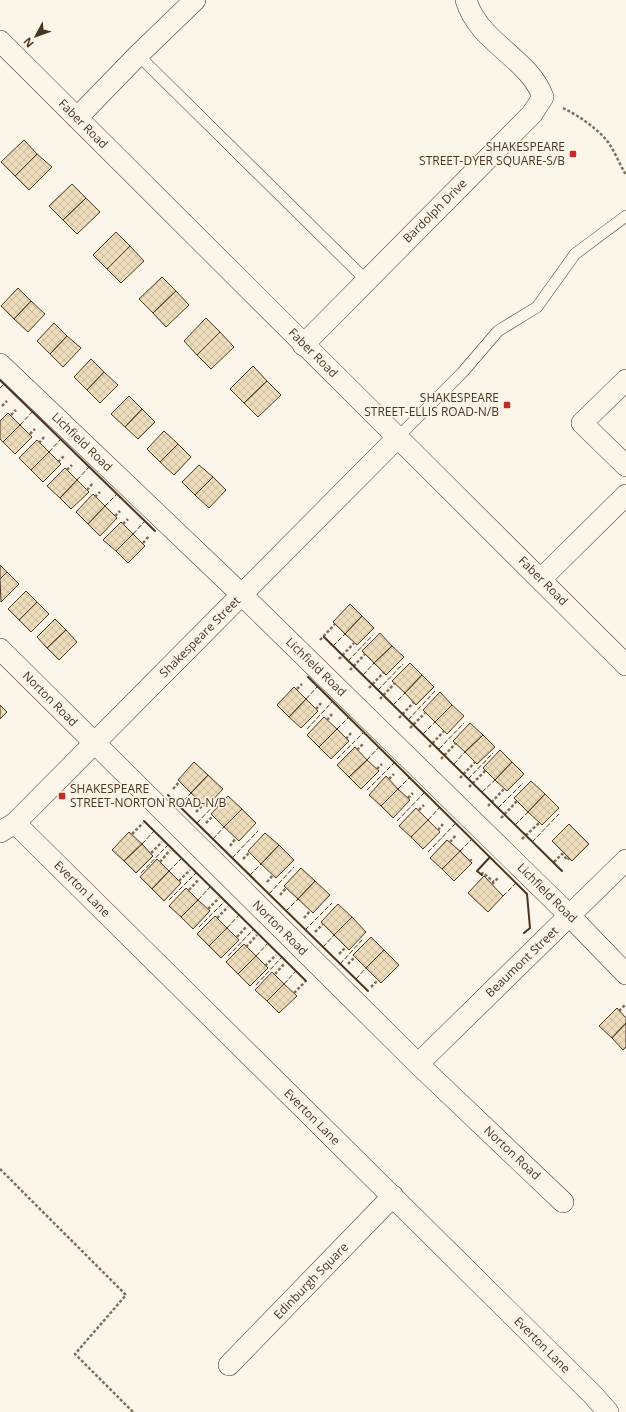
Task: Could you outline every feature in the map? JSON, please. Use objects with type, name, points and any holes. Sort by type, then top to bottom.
[{"type":"street","points":[[77,118],[138,55],[195,0]]},
{"type":"street","points":[[466,0],[474,19],[487,35],[533,79],[540,88],[543,97]]},
{"type":"street","name":"Faber Road","points":[[0,41],[626,665]]},
{"type":"street","name":"Bardolph Drive","points":[[303,344],[532,114],[543,97]]},
{"type":"street","name":"Lichfield Road","points":[[0,364],[242,595],[570,916],[626,974]]},
{"type":"street","points":[[626,380],[582,423],[626,466]]},
{"type":"street","name":"Shakespeare Street","points":[[8,828],[94,744],[398,437]]},
{"type":"street","points":[[541,579],[626,495]]},
{"type":"street","name":"Norton Road","points":[[0,649],[418,1064],[563,1202]]},
{"type":"street","name":"Everton Lane","points":[[8,828],[393,1196],[593,1395],[608,1412]]},
{"type":"street","name":"Beaumont Street","points":[[418,1064],[626,860]]},
{"type":"street","name":"Edinburgh Square","points":[[229,1366],[393,1196]]},
{"type":"lane","points":[[138,55],[366,280]]},
{"type":"lane","points":[[398,437],[462,373],[498,331],[537,306],[575,254],[626,216]]},
{"type":"path","points":[[543,97],[573,113],[593,127],[608,142],[626,175]]},
{"type":"path","points":[[554,862],[562,854],[568,860],[570,858]]},
{"type":"path","points":[[482,875],[483,873],[494,882]]},
{"type":"path","points":[[619,1011],[626,1004]]},
{"type":"path","points":[[0,1169],[126,1295],[75,1354],[133,1412]]},
{"type":"building","points":[[24,140],[37,154],[15,176],[1,162]]},
{"type":"building","points":[[37,154],[52,167],[29,190],[15,176]]},
{"type":"building","points":[[72,184],[86,198],[63,220],[49,206]]},
{"type":"building","points":[[86,198],[100,212],[77,234],[63,220]]},
{"type":"building","points":[[116,232],[130,246],[107,269],[93,255]]},
{"type":"building","points":[[130,246],[144,261],[121,283],[107,269]]},
{"type":"building","points":[[162,277],[176,291],[153,313],[139,299]]},
{"type":"building","points":[[18,288],[31,301],[14,319],[1,306]]},
{"type":"building","points":[[176,291],[189,305],[166,327],[153,313]]},
{"type":"building","points":[[31,301],[45,314],[28,332],[14,319]]},
{"type":"building","points":[[206,318],[220,332],[197,355],[184,341]]},
{"type":"building","points":[[54,323],[67,336],[50,354],[37,341]]},
{"type":"building","points":[[220,332],[234,347],[211,369],[197,355]]},
{"type":"building","points":[[67,336],[81,348],[63,367],[50,354]]},
{"type":"building","points":[[91,359],[104,372],[87,390],[74,377]]},
{"type":"building","points":[[253,366],[267,381],[244,403],[230,389]]},
{"type":"building","points":[[104,372],[118,385],[100,403],[87,390]]},
{"type":"building","points":[[267,381],[281,395],[258,417],[244,403]]},
{"type":"building","points":[[129,396],[142,409],[125,427],[111,414]]},
{"type":"building","points":[[142,409],[155,422],[138,439],[125,427]]},
{"type":"building","points":[[8,413],[20,425],[3,442],[0,439],[0,421]]},
{"type":"building","points":[[20,425],[32,437],[15,454],[3,442]]},
{"type":"building","points":[[164,431],[178,444],[160,462],[147,449]]},
{"type":"building","points":[[37,440],[49,452],[31,470],[19,458]]},
{"type":"building","points":[[178,444],[191,457],[174,475],[160,462]]},
{"type":"building","points":[[49,452],[61,464],[43,482],[31,470]]},
{"type":"building","points":[[199,465],[213,477],[195,495],[182,482]]},
{"type":"building","points":[[65,468],[77,480],[60,498],[47,486]]},
{"type":"building","points":[[213,477],[226,490],[209,508],[195,495]]},
{"type":"building","points":[[77,480],[89,492],[71,509],[60,498]]},
{"type":"building","points":[[93,494],[105,506],[88,524],[76,512]]},
{"type":"building","points":[[105,506],[117,518],[100,536],[88,524]]},
{"type":"building","points":[[121,522],[133,534],[116,551],[103,540]]},
{"type":"building","points":[[133,534],[145,546],[128,563],[116,551]]},
{"type":"building","points":[[0,565],[7,572],[0,579]]},
{"type":"building","points":[[7,572],[19,584],[1,602],[0,579]]},
{"type":"building","points":[[26,591],[37,602],[19,620],[8,609]]},
{"type":"building","points":[[37,602],[49,614],[31,632],[19,620]]},
{"type":"building","points":[[350,604],[362,616],[345,634],[333,622]]},
{"type":"building","points":[[362,616],[374,628],[357,645],[345,634]]},
{"type":"building","points":[[55,619],[66,630],[47,648],[37,637]]},
{"type":"building","points":[[66,630],[77,642],[59,660],[47,648]]},
{"type":"building","points":[[380,633],[392,646],[374,663],[362,651]]},
{"type":"building","points":[[392,646],[404,657],[386,675],[374,663]]},
{"type":"building","points":[[410,663],[422,675],[405,693],[392,681]]},
{"type":"building","points":[[422,675],[434,687],[416,705],[405,693]]},
{"type":"building","points":[[294,687],[306,699],[289,717],[277,705]]},
{"type":"building","points":[[440,692],[452,705],[435,722],[423,710]]},
{"type":"building","points":[[306,699],[318,711],[301,728],[289,717]]},
{"type":"building","points":[[0,705],[7,712],[0,719]]},
{"type":"building","points":[[452,705],[464,716],[447,734],[435,722]]},
{"type":"building","points":[[324,717],[337,729],[319,747],[307,735]]},
{"type":"building","points":[[470,723],[483,735],[465,752],[453,741]]},
{"type":"building","points":[[337,729],[349,741],[331,759],[319,747]]},
{"type":"building","points":[[483,735],[495,747],[477,764],[465,752]]},
{"type":"building","points":[[355,747],[367,760],[349,777],[337,765]]},
{"type":"building","points":[[500,750],[512,762],[495,780],[483,768]]},
{"type":"building","points":[[367,760],[379,771],[361,789],[349,777]]},
{"type":"building","points":[[194,762],[208,775],[191,793],[178,780]]},
{"type":"building","points":[[512,762],[524,774],[507,791],[495,780]]},
{"type":"building","points":[[208,775],[223,789],[206,807],[191,793]]},
{"type":"building","points":[[386,776],[398,789],[381,806],[369,795]]},
{"type":"building","points":[[531,781],[545,794],[528,812],[514,798]]},
{"type":"building","points":[[398,789],[410,800],[393,818],[381,806]]},
{"type":"building","points":[[545,794],[559,808],[542,825],[528,812]]},
{"type":"building","points":[[228,796],[242,809],[224,827],[211,814]]},
{"type":"building","points":[[416,808],[428,820],[411,837],[399,826]]},
{"type":"building","points":[[242,809],[256,823],[239,841],[224,827]]},
{"type":"building","points":[[428,820],[440,832],[423,849],[411,837]]},
{"type":"building","points":[[569,824],[589,844],[572,861],[552,841]]},
{"type":"building","points":[[129,832],[142,844],[124,861],[112,850]]},
{"type":"building","points":[[265,833],[279,845],[261,864],[248,851]]},
{"type":"building","points":[[447,840],[460,851],[442,869],[430,858]]},
{"type":"building","points":[[142,844],[153,856],[136,873],[124,861]]},
{"type":"building","points":[[279,845],[294,860],[276,878],[261,864]]},
{"type":"building","points":[[460,851],[472,863],[454,881],[442,869]]},
{"type":"building","points":[[157,859],[169,871],[152,889],[140,877]]},
{"type":"building","points":[[301,868],[315,881],[298,899],[284,886]]},
{"type":"building","points":[[169,871],[181,883],[164,901],[152,889]]},
{"type":"building","points":[[484,876],[503,896],[488,912],[468,893]]},
{"type":"building","points":[[315,881],[330,895],[313,913],[298,899]]},
{"type":"building","points":[[186,888],[198,900],[181,917],[169,906]]},
{"type":"building","points":[[198,900],[210,911],[193,929],[181,917]]},
{"type":"building","points":[[338,904],[352,917],[334,935],[321,922]]},
{"type":"building","points":[[215,916],[227,928],[209,946],[197,934]]},
{"type":"building","points":[[352,917],[366,932],[349,950],[334,935]]},
{"type":"building","points":[[227,928],[239,940],[221,958],[209,946]]},
{"type":"building","points":[[371,937],[384,950],[366,968],[353,955]]},
{"type":"building","points":[[244,944],[256,956],[238,974],[226,962]]},
{"type":"building","points":[[384,950],[399,965],[381,983],[366,968]]},
{"type":"building","points":[[256,956],[268,968],[250,986],[238,974]]},
{"type":"building","points":[[272,972],[284,984],[267,1001],[255,990]]},
{"type":"building","points":[[284,984],[297,996],[279,1013],[267,1001]]},
{"type":"building","points":[[617,1008],[626,1018],[626,1023],[612,1038],[599,1026]]},
{"type":"building","points":[[626,1023],[626,1047],[623,1050],[612,1038]]},
{"type":"fence","points":[[0,388],[4,384]]},
{"type":"fence","points":[[20,425],[33,411]]},
{"type":"fence","points":[[49,452],[61,439]]},
{"type":"fence","points":[[77,480],[89,467]]},
{"type":"fence","points":[[105,506],[117,494]]},
{"type":"fence","points":[[133,534],[145,521]]},
{"type":"fence","points":[[333,646],[345,634]]},
{"type":"fence","points":[[348,661],[373,635]]},
{"type":"fence","points":[[363,675],[374,663]]},
{"type":"fence","points":[[378,690],[403,664]]},
{"type":"fence","points":[[306,699],[318,686]]},
{"type":"fence","points":[[408,720],[435,691]]},
{"type":"fence","points":[[393,705],[405,693]]},
{"type":"fence","points":[[307,729],[333,701]]},
{"type":"fence","points":[[337,729],[349,717]]},
{"type":"fence","points":[[423,734],[435,722]]},
{"type":"fence","points":[[439,749],[464,723]]},
{"type":"fence","points":[[337,759],[364,732]]},
{"type":"fence","points":[[367,760],[379,747]]},
{"type":"fence","points":[[454,764],[465,752]]},
{"type":"fence","points":[[468,779],[493,753]]},
{"type":"fence","points":[[367,790],[395,762]]},
{"type":"fence","points":[[398,789],[410,777]]},
{"type":"fence","points":[[482,792],[495,780]]},
{"type":"fence","points":[[498,808],[523,783]]},
{"type":"fence","points":[[397,821],[425,792]]},
{"type":"fence","points":[[179,806],[191,793]]},
{"type":"fence","points":[[197,823],[222,797]]},
{"type":"fence","points":[[428,820],[440,807]]},
{"type":"fence","points":[[515,825],[528,812]]},
{"type":"fence","points":[[532,842],[559,814]]},
{"type":"fence","points":[[428,852],[456,823]]},
{"type":"fence","points":[[213,839],[224,827]]},
{"type":"fence","points":[[142,844],[154,831]]},
{"type":"fence","points":[[232,858],[258,831]]},
{"type":"fence","points":[[460,851],[472,839]]},
{"type":"fence","points":[[141,873],[168,845]]},
{"type":"fence","points":[[169,871],[182,858]]},
{"type":"fence","points":[[250,875],[261,864]]},
{"type":"fence","points":[[269,894],[294,867]]},
{"type":"fence","points":[[169,900],[196,873]]},
{"type":"fence","points":[[503,896],[516,883]]},
{"type":"fence","points":[[198,900],[210,887]]},
{"type":"fence","points":[[286,911],[298,899]]},
{"type":"fence","points":[[199,927],[225,901]]},
{"type":"fence","points":[[305,930],[332,903]]},
{"type":"fence","points":[[227,928],[239,915]]},
{"type":"fence","points":[[228,956],[254,929]]},
{"type":"fence","points":[[323,947],[334,935]]},
{"type":"fence","points":[[340,964],[363,939]]},
{"type":"fence","points":[[256,956],[268,943]]},
{"type":"fence","points":[[256,985],[282,957]]},
{"type":"fence","points":[[356,979],[366,968]]},
{"type":"fence","points":[[284,984],[296,971]]},
{"type":"wall","points":[[0,380],[155,531]]},
{"type":"wall","points":[[324,637],[562,871]]},
{"type":"wall","points":[[308,677],[527,894],[530,928],[524,933]]},
{"type":"wall","points":[[168,795],[368,991]]},
{"type":"wall","points":[[144,821],[306,981]]},
{"type":"wall","points":[[482,875],[477,871],[490,857]]},
{"type":"place","name":"SHAKESPEARE STREET-DYER SQUARE-S/B","points":[[573,154]]},
{"type":"place","name":"SHAKESPEARE STREET-ELLIS ROAD-N/B","points":[[507,405]]},
{"type":"place","name":"SHAKESPEARE STREET-NORTON ROAD-N/B","points":[[62,796]]}]
